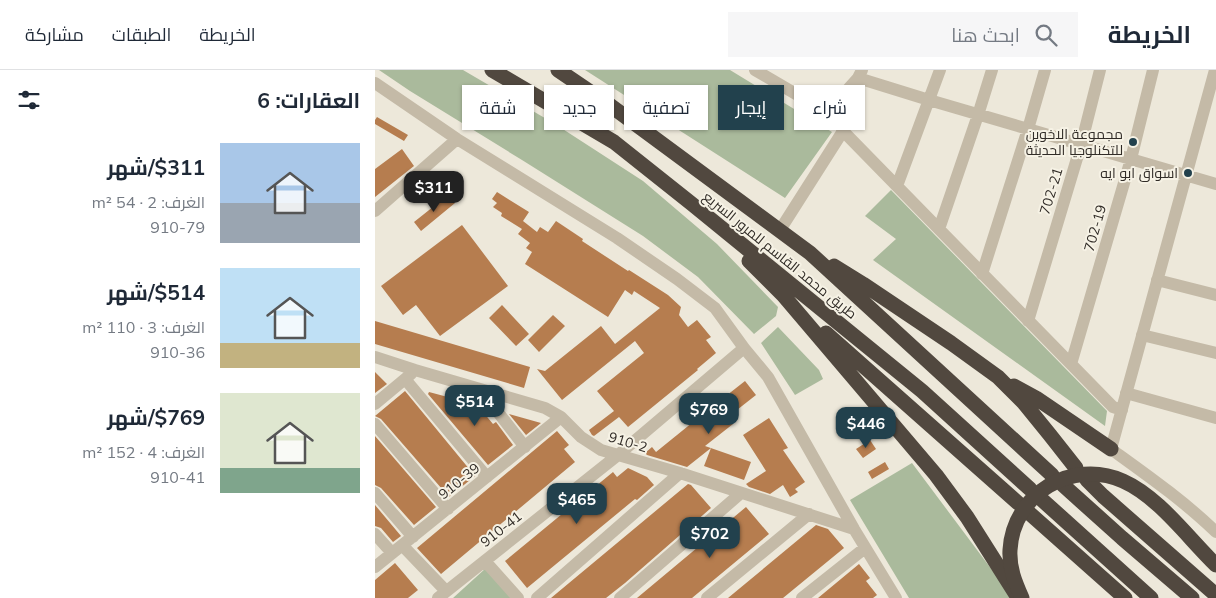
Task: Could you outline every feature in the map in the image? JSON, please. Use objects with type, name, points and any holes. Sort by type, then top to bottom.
[{"type":"highway","name":"طريق محمد القاسم للمرور السريع","points":[[558,70],[619,112],[811,253],[1122,538],[1192,598]]},
{"type":"highway","name":"طريق محمد القاسم للمرور السريع","points":[[493,71],[614,142],[692,204],[922,390],[1151,598]]},
{"type":"highway","points":[[692,204],[783,295],[1125,598]]},
{"type":"highway","points":[[811,253],[863,284],[951,342],[998,377],[1036,398],[1111,449]]},
{"type":"highway","points":[[783,295],[920,454],[953,496],[1020,598]]},
{"type":"highway","points":[[998,377],[1035,416],[1076,468]]},
{"type":"highway","points":[[1020,598],[1013,578],[1010,557],[1012,537],[1019,518],[1030,501],[1045,488],[1080,474],[1104,475],[1123,481],[1148,496],[1216,565]]},
{"type":"highway","points":[[1087,480],[1216,595]]},
{"type":"street","points":[[755,70],[794,93]]},
{"type":"street","points":[[897,186],[940,70]]},
{"type":"street","points":[[939,229],[992,70]]},
{"type":"street","points":[[982,274],[1045,70]]},
{"type":"street","name":"702-21","points":[[1028,321],[1081,145],[1100,70]]},
{"type":"street","name":"702-19","points":[[1071,364],[1131,159],[1153,70]]},
{"type":"street","points":[[850,85],[860,74],[929,100],[1216,184]]},
{"type":"street","points":[[1215,75],[1111,449],[1158,483],[1216,532]]},
{"type":"street","points":[[375,83],[457,139],[617,238],[677,279],[715,308],[768,377],[853,529],[894,597]]},
{"type":"street","points":[[780,230],[843,131],[1113,407],[1122,410]]},
{"type":"street","points":[[375,212],[457,139]]},
{"type":"street","points":[[1157,280],[1216,295]]},
{"type":"street","points":[[1142,335],[1216,353]]},
{"type":"street","name":"910-41","points":[[441,596],[618,455],[744,348]]},
{"type":"street","name":"910-2","points":[[375,357],[410,375],[480,389],[545,408],[561,417],[581,437],[601,450],[680,473],[853,529]]},
{"type":"street","points":[[375,404],[410,375],[487,477]]},
{"type":"street","points":[[480,389],[525,447]]},
{"type":"street","points":[[1126,393],[1216,418]]},
{"type":"street","name":"910-39","points":[[375,567],[561,417]]},
{"type":"street","points":[[375,424],[447,509]]},
{"type":"street","points":[[537,598],[680,473]]},
{"type":"street","points":[[375,493],[413,537]]},
{"type":"street","points":[[620,598],[741,493]]},
{"type":"street","points":[[707,598],[809,514]]},
{"type":"street","points":[[375,534],[397,549],[441,596]]},
{"type":"street","points":[[802,598],[865,548]]},
{"type":"street","points":[[485,560],[518,598]]},
{"type":"green space","points":[[379,70],[463,70],[489,85],[462,85],[462,123]]},
{"type":"green space","points":[[585,70],[730,70],[755,85],[718,85],[718,130],[784,130],[784,103],[794,109],[794,130],[829,130],[832,132],[785,198],[679,130],[708,130],[708,85],[624,85],[624,95],[614,89],[614,85],[608,85]]},
{"type":"green space","points":[[534,112],[544,118],[544,130],[564,130],[643,181],[717,244],[778,307],[776,316],[754,334],[698,277],[643,236],[473,130],[534,130]]},
{"type":"green space","points":[[891,190],[1107,411],[1105,426],[873,260],[896,239],[865,216]]},
{"type":"green space","points":[[778,327],[819,370],[823,379],[795,395],[761,343]]},
{"type":"green space","points":[[912,463],[1007,590],[1011,598],[909,598],[850,500]]},
{"type":"green space","points":[[486,568],[511,598],[453,598]]},
{"type":"building","points":[[377,117],[408,135],[404,141],[375,124]]},
{"type":"building","points":[[402,149],[414,166],[375,197],[375,169]]},
{"type":"building","points":[[497,192],[529,212],[523,221],[537,232],[540,227],[548,232],[556,221],[583,239],[582,241],[668,295],[681,307],[679,315],[688,327],[697,320],[711,337],[706,340],[716,353],[628,427],[619,417],[594,436],[592,435],[589,430],[614,411],[597,391],[644,353],[635,341],[562,400],[537,369],[545,371],[601,326],[615,344],[660,308],[634,291],[632,295],[625,290],[608,317],[525,264],[532,252],[526,248],[530,243],[518,234],[522,229],[501,216],[502,213],[493,207],[497,203],[492,199]]},
{"type":"building","points":[[448,195],[455,203],[421,231],[414,222]]},
{"type":"building","points":[[462,225],[508,286],[440,336],[416,305],[403,315],[381,286]]},
{"type":"building","points":[[502,305],[529,334],[516,346],[489,318]]},
{"type":"building","points":[[553,315],[565,326],[539,352],[528,340]]},
{"type":"building","points":[[375,321],[530,367],[524,388],[375,344]]},
{"type":"building","points":[[375,372],[387,384],[375,393]]},
{"type":"building","points":[[745,381],[756,395],[728,417],[733,424],[705,446],[711,448],[687,467],[645,453],[652,447],[656,452],[698,418],[690,409],[701,400],[704,404],[712,397],[717,403]]},
{"type":"building","points":[[405,391],[475,476],[449,497],[381,419],[375,416]]},
{"type":"building","points":[[429,392],[470,403],[473,400],[493,424],[496,422],[513,445],[488,465],[428,394]]},
{"type":"building","points":[[509,414],[541,423],[526,435]]},
{"type":"building","points":[[769,418],[788,448],[783,450],[805,482],[795,489],[798,492],[790,497],[783,485],[770,494],[749,487],[746,484],[766,471],[743,435]]},
{"type":"building","points":[[557,431],[569,445],[564,449],[575,462],[441,574],[417,548]]},
{"type":"building","points":[[375,436],[436,507],[414,525],[381,488],[375,485]]},
{"type":"building","points":[[870,440],[876,449],[863,458],[856,449]]},
{"type":"building","points":[[711,448],[751,462],[744,480],[704,466]]},
{"type":"building","points":[[885,462],[889,469],[872,479],[868,472]]},
{"type":"building","points":[[628,468],[647,477],[654,485],[527,588],[505,561],[613,472],[617,477]]},
{"type":"building","points":[[688,484],[711,508],[625,583],[606,598],[551,598]]},
{"type":"building","points":[[375,505],[401,536],[393,542],[381,528],[375,526]]},
{"type":"building","points":[[746,507],[769,534],[692,598],[637,598]]},
{"type":"building","points":[[816,525],[828,529],[844,548],[783,598],[728,598]]},
{"type":"building","points":[[395,563],[418,590],[408,598],[375,598],[375,580]]},
{"type":"building","points":[[859,564],[870,578],[866,581],[877,595],[873,598],[818,598]]},
{"type":"place","name":"مجموعة الاخوين للتكنلوجيا الحديثة","points":[[1133,142]]},
{"type":"place","name":"اسواق ابو ايه","points":[[1188,173]]}]
